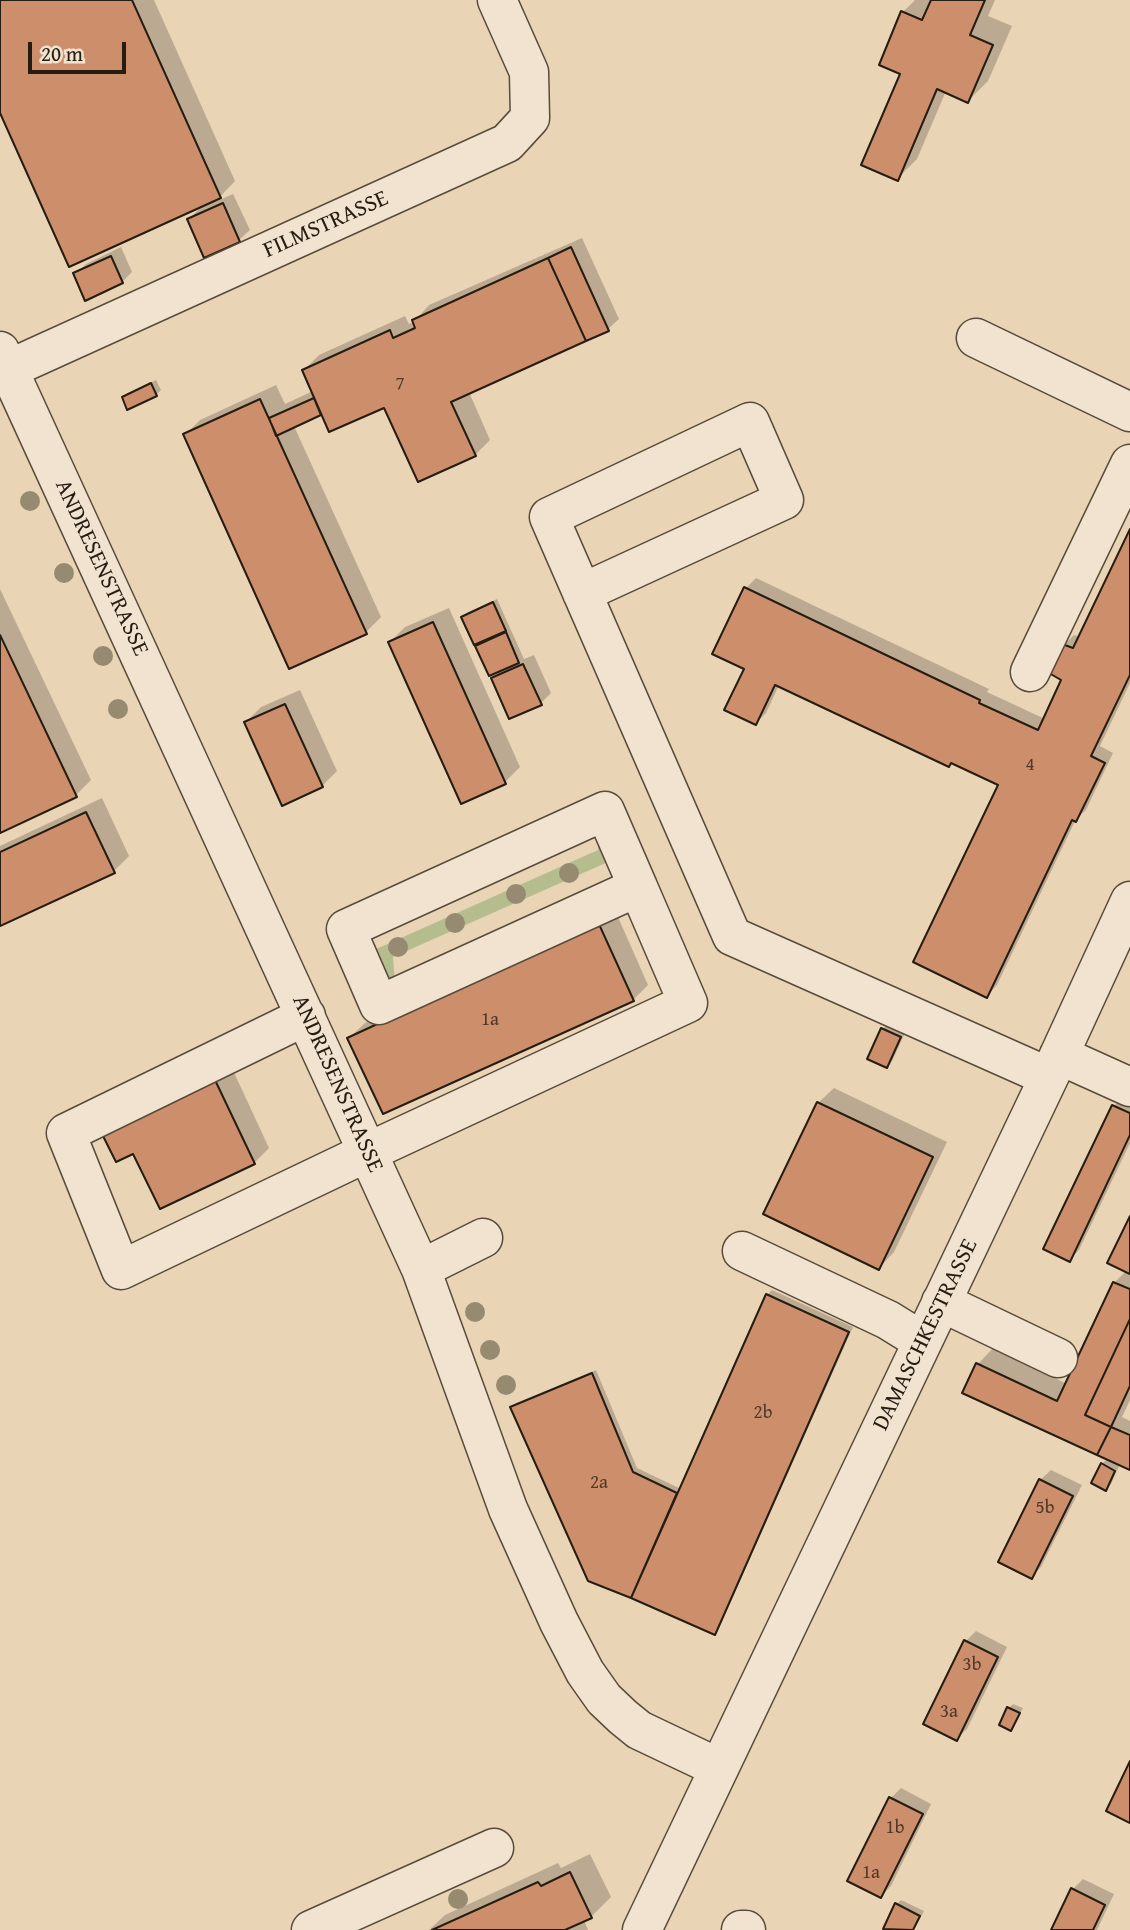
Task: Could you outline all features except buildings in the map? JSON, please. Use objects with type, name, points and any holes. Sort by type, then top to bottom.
[{"type":"street","name":"FILMSTRASSE","points":[[3,364],[507,143],[530,118],[529,72],[497,0]]},
{"type":"street","points":[[976,338],[1130,412]]},
{"type":"street","name":"ANDRESENSTRASSE","points":[[3,364],[421,1269],[508,1509],[530,1561],[585,1672],[604,1699],[639,1730],[719,1768]]},
{"type":"street","points":[[582,593],[784,500],[750,422],[549,517],[582,593],[732,936],[1054,1066],[1130,1087]]},
{"type":"street","points":[[1030,672],[1130,464]]},
{"type":"street","points":[[306,1016],[66,1133],[121,1270],[688,1003],[638,887],[605,811],[346,929],[379,1005],[638,887]]},
{"type":"street","name":"DAMASCHKESTRASSE","points":[[642,1930],[1130,901]]},
{"type":"street","points":[[421,1269],[483,1238]]},
{"type":"street","points":[[742,1251],[888,1320],[922,1341]]},
{"type":"street","points":[[941,1302],[1058,1358]]},
{"type":"street","points":[[312,1930],[495,1848]]},
{"type":"green space","points":[[599,823],[608,862],[393,957],[395,985],[376,966],[371,954],[369,927],[374,950],[598,850]]}]
